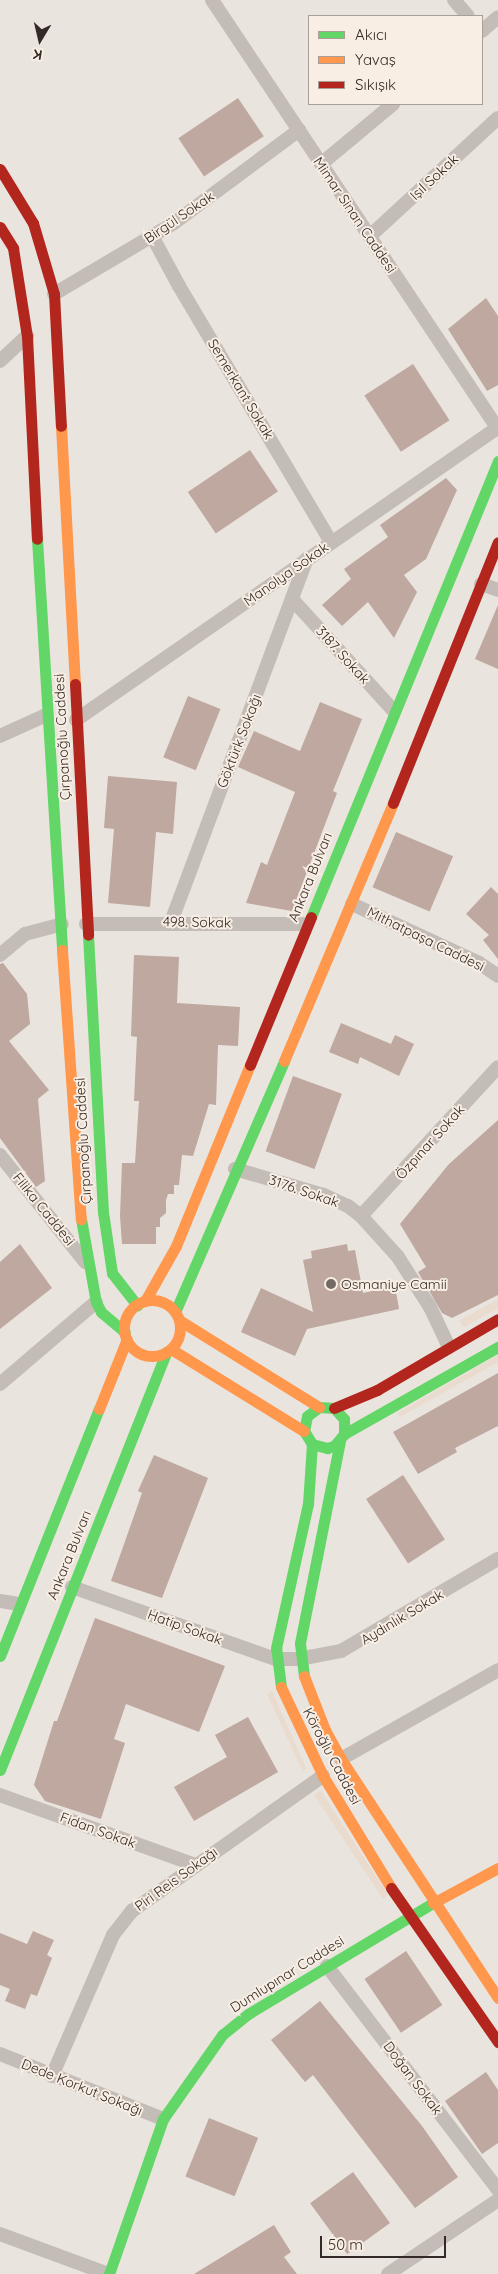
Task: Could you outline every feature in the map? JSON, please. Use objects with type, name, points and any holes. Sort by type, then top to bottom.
[{"type":"main road","name":"Çırpanoğlu Caddesi","points":[[0,169],[33,223],[54,294],[99,1167],[109,1262],[118,1284],[141,1303]]},
{"type":"main road","name":"Çırpanoğlu Caddesi","points":[[0,227],[13,248],[27,336],[46,715],[62,924],[80,1212],[87,1264],[96,1302],[101,1312],[126,1336]]},
{"type":"main road","name":"Ankara Bulvarı","points":[[0,1656],[126,1336],[127,1317],[141,1303],[176,1246],[498,461]]},
{"type":"main road","name":"Ankara Bulvarı","points":[[0,1770],[168,1350],[180,1333],[177,1316],[235,1169],[352,904],[498,542]]},
{"type":"main road","points":[[141,1303],[162,1302],[177,1316],[318,1407],[334,1408],[377,1390],[498,1319]]},
{"type":"main road","points":[[126,1336],[140,1353],[153,1356],[168,1350],[304,1431],[312,1444],[327,1448],[498,1347]]},
{"type":"main road","points":[[304,1431],[307,1416],[318,1407]]},
{"type":"main road","points":[[334,1408],[344,1419],[342,1438]]},
{"type":"main road","name":"Köroğlu Caddesi","points":[[342,1438],[300,1659],[313,1703],[341,1759],[498,1998]]},
{"type":"main road","name":"Köroğlu Caddesi","points":[[312,1444],[308,1504],[279,1629],[275,1659],[288,1706],[323,1776],[408,1916],[498,2042]]},
{"type":"main road","name":"Dumlupınar Caddesi","points":[[109,2274],[164,2119],[197,2066],[222,2035],[248,2014],[408,1916],[435,1904],[498,1868]]},
{"type":"street","name":"Mimar Sinan Caddesi","points":[[212,0],[498,429]]},
{"type":"street","points":[[454,0],[467,15]]},
{"type":"street","points":[[483,30],[498,17]]},
{"type":"street","points":[[321,164],[393,105]]},
{"type":"street","name":"Işıl Sokak","points":[[370,236],[498,118]]},
{"type":"street","name":"Birgül Sokak","points":[[54,294],[152,236],[299,130]]},
{"type":"street","name":"Semerkant Sokak","points":[[152,236],[178,286],[331,542]]},
{"type":"street","points":[[0,361],[27,336]]},
{"type":"street","name":"Manolya Sokak","points":[[76,720],[331,542],[498,429]]},
{"type":"street","name":"Göktürk Sokağı","points":[[171,922],[307,559]]},
{"type":"street","points":[[482,584],[498,590]]},
{"type":"street","name":"3187. Sokak","points":[[292,599],[394,711]]},
{"type":"street","points":[[0,736],[46,715]]},
{"type":"street","name":"Mithatpaşa Caddesi","points":[[352,904],[479,963],[498,976]]},
{"type":"street","name":"498. Sokak","points":[[86,924],[171,922],[307,924]]},
{"type":"street","points":[[0,955],[25,934],[62,924]]},
{"type":"street","name":"Özpınar Sokak","points":[[361,1216],[498,1067]]},
{"type":"street","name":"Filika Caddesi","points":[[0,1155],[87,1264]]},
{"type":"street","name":"3176. Sokak","points":[[235,1169],[324,1195],[348,1206],[361,1216],[398,1256],[416,1283],[449,1347]]},
{"type":"street","points":[[0,1384],[96,1302]]},
{"type":"street","name":"Aydınlık Sokak","points":[[300,1659],[341,1651],[498,1559]]},
{"type":"street","name":"Hatip Sokak","points":[[72,1587],[275,1659],[300,1659]]},
{"type":"street","points":[[0,1601],[19,1604]]},
{"type":"street","points":[[341,1759],[498,1670]]},
{"type":"street","name":"Piri Reis Sokağı","points":[[52,2076],[113,1935],[132,1911],[323,1776]]},
{"type":"street","name":"Fidan Sokak","points":[[0,1795],[196,1865]]},
{"type":"street","name":"Doğan Sokak","points":[[327,1966],[498,2190]]},
{"type":"street","name":"Dede Korkut Sokağı","points":[[0,2054],[164,2119]]},
{"type":"street","points":[[388,2274],[498,2200]]},
{"type":"street","points":[[0,2234],[109,2274]]},
{"type":"shaded area","points":[[498,1299],[498,1308],[464,1327],[459,1321]]},
{"type":"shaded area","points":[[498,1355],[498,1362],[400,1417],[398,1413]]},
{"type":"shaded area","points":[[272,1691],[306,1768],[303,1772],[267,1694]]},
{"type":"shaded area","points":[[321,1791],[388,1895],[383,1899],[314,1795]]},
{"type":"building","points":[[238,98],[264,136],[204,176],[178,138]]},
{"type":"building","points":[[486,298],[498,316],[498,385],[487,391],[448,329]]},
{"type":"building","points":[[413,364],[449,420],[401,452],[364,396]]},
{"type":"building","points":[[250,450],[278,491],[216,533],[188,492]]},
{"type":"building","points":[[446,478],[457,490],[426,559],[404,575],[417,592],[394,638],[368,602],[342,626],[322,605],[351,579],[344,569],[388,537],[380,525]]},
{"type":"building","points":[[498,605],[498,669],[475,659]]},
{"type":"building","points":[[188,696],[220,709],[196,770],[163,757]]},
{"type":"building","points":[[320,702],[362,719],[333,791],[337,793],[292,911],[246,903],[261,862],[267,865],[295,792],[238,767],[254,731],[300,751]]},
{"type":"building","points":[[108,776],[177,782],[173,834],[156,832],[150,907],[108,903],[114,829],[104,828]]},
{"type":"building","points":[[396,832],[453,856],[430,911],[373,887]]},
{"type":"building","points":[[491,887],[498,894],[498,959],[483,940],[489,935],[466,914]]},
{"type":"building","points":[[134,955],[179,957],[177,1003],[240,1007],[238,1046],[218,1045],[216,1105],[209,1104],[193,1156],[182,1155],[179,1185],[174,1185],[174,1194],[168,1194],[166,1213],[160,1218],[160,1227],[156,1227],[156,1244],[122,1244],[120,1216],[122,1163],[135,1163],[139,1101],[134,1101],[137,1037],[131,1036]]},
{"type":"building","points":[[3,963],[27,994],[30,1024],[9,1041],[49,1090],[38,1099],[45,1181],[36,1187],[0,1138],[0,964]]},
{"type":"building","points":[[341,1023],[391,1044],[395,1035],[414,1044],[399,1076],[360,1057],[358,1064],[329,1052]]},
{"type":"building","points":[[293,1076],[342,1094],[315,1169],[266,1151]]},
{"type":"building","points":[[498,1120],[498,1295],[452,1318],[442,1313],[418,1272],[426,1267],[400,1224],[449,1164]]},
{"type":"building","points":[[20,1244],[52,1288],[0,1329],[0,1262]]},
{"type":"building","points":[[347,1244],[348,1251],[355,1250],[363,1293],[395,1286],[399,1309],[307,1329],[295,1356],[241,1332],[261,1288],[313,1312],[303,1260],[312,1258],[311,1251]]},
{"type":"building","points":[[498,1373],[498,1426],[455,1448],[457,1452],[418,1474],[393,1432]]},
{"type":"building","points":[[154,1455],[208,1478],[162,1598],[111,1581],[142,1493],[138,1491]]},
{"type":"building","points":[[403,1475],[445,1540],[408,1564],[366,1499]]},
{"type":"building","points":[[95,1618],[225,1666],[199,1732],[126,1704],[114,1739],[125,1743],[101,1819],[45,1801],[34,1785],[54,1721],[57,1721]]},
{"type":"building","points":[[248,1717],[278,1772],[194,1821],[174,1787],[227,1757],[215,1735]]},
{"type":"building","points":[[33,1931],[54,1940],[47,1955],[52,1958],[37,1996],[31,1994],[25,2009],[5,2001],[10,1989],[0,1985],[0,1933],[27,1944]]},
{"type":"building","points":[[406,1951],[442,2005],[401,2033],[365,1979]]},
{"type":"building","points":[[320,2001],[422,2126],[458,2177],[415,2208],[313,2075],[305,2082],[271,2040]]},
{"type":"building","points":[[486,2072],[498,2090],[498,2143],[482,2154],[445,2101]]},
{"type":"building","points":[[209,2118],[258,2138],[235,2196],[185,2176]]},
{"type":"building","points":[[353,2172],[390,2223],[347,2254],[310,2203]]},
{"type":"building","points":[[274,2225],[291,2252],[284,2257],[297,2274],[194,2274]]},
{"type":"traffic: fast","points":[[311,917],[498,461]]},
{"type":"traffic: fast","points":[[37,539],[62,950]]},
{"type":"traffic: fast","points":[[88,935],[103,1212],[112,1273],[137,1305]]},
{"type":"traffic: fast","points":[[175,1312],[284,1061]]},
{"type":"traffic: fast","points":[[81,1219],[96,1302],[101,1312],[125,1332]]},
{"type":"traffic: fast","points":[[344,1434],[344,1419],[334,1408],[319,1407],[307,1416],[304,1431],[312,1444],[327,1448],[334,1446],[344,1434],[498,1347]]},
{"type":"traffic: fast","points":[[0,1770],[166,1352]]},
{"type":"traffic: fast","points":[[0,1656],[99,1409]]},
{"type":"traffic: fast","points":[[304,1676],[300,1643],[340,1441]]},
{"type":"traffic: fast","points":[[281,1687],[276,1648],[308,1504],[312,1444]]},
{"type":"traffic: fast","points":[[109,2274],[163,2119],[222,2035],[248,2014],[433,1903]]},
{"type":"traffic: slow","points":[[61,426],[75,684]]},
{"type":"traffic: slow","points":[[284,1061],[393,803]]},
{"type":"traffic: slow","points":[[62,950],[81,1219]]},
{"type":"traffic: slow","points":[[145,1301],[176,1246],[250,1065]]},
{"type":"traffic: slow","points":[[152,1300],[163,1302],[172,1308],[178,1317],[180,1328],[178,1339],[172,1348],[163,1354],[152,1356],[141,1354],[132,1348],[126,1339],[124,1328],[126,1317],[132,1308],[141,1302],[152,1300]]},
{"type":"traffic: slow","points":[[179,1320],[319,1407]]},
{"type":"traffic: slow","points":[[99,1409],[127,1339]]},
{"type":"traffic: slow","points":[[171,1349],[304,1431]]},
{"type":"traffic: slow","points":[[304,1676],[325,1730],[341,1759],[498,1998]]},
{"type":"traffic: slow","points":[[281,1687],[323,1776],[391,1888]]},
{"type":"traffic: slow","points":[[433,1903],[498,1868]]},
{"type":"traffic: jam","points":[[0,169],[33,223],[54,294],[61,426]]},
{"type":"traffic: jam","points":[[0,227],[13,248],[27,336],[37,539]]},
{"type":"traffic: jam","points":[[393,803],[498,542]]},
{"type":"traffic: jam","points":[[75,684],[88,935]]},
{"type":"traffic: jam","points":[[250,1065],[311,917]]},
{"type":"traffic: jam","points":[[334,1408],[377,1390],[498,1319]]},
{"type":"traffic: jam","points":[[391,1888],[498,2042]]},
{"type":"place","name":"Osmaniye Camii","points":[[331,1284]]}]
